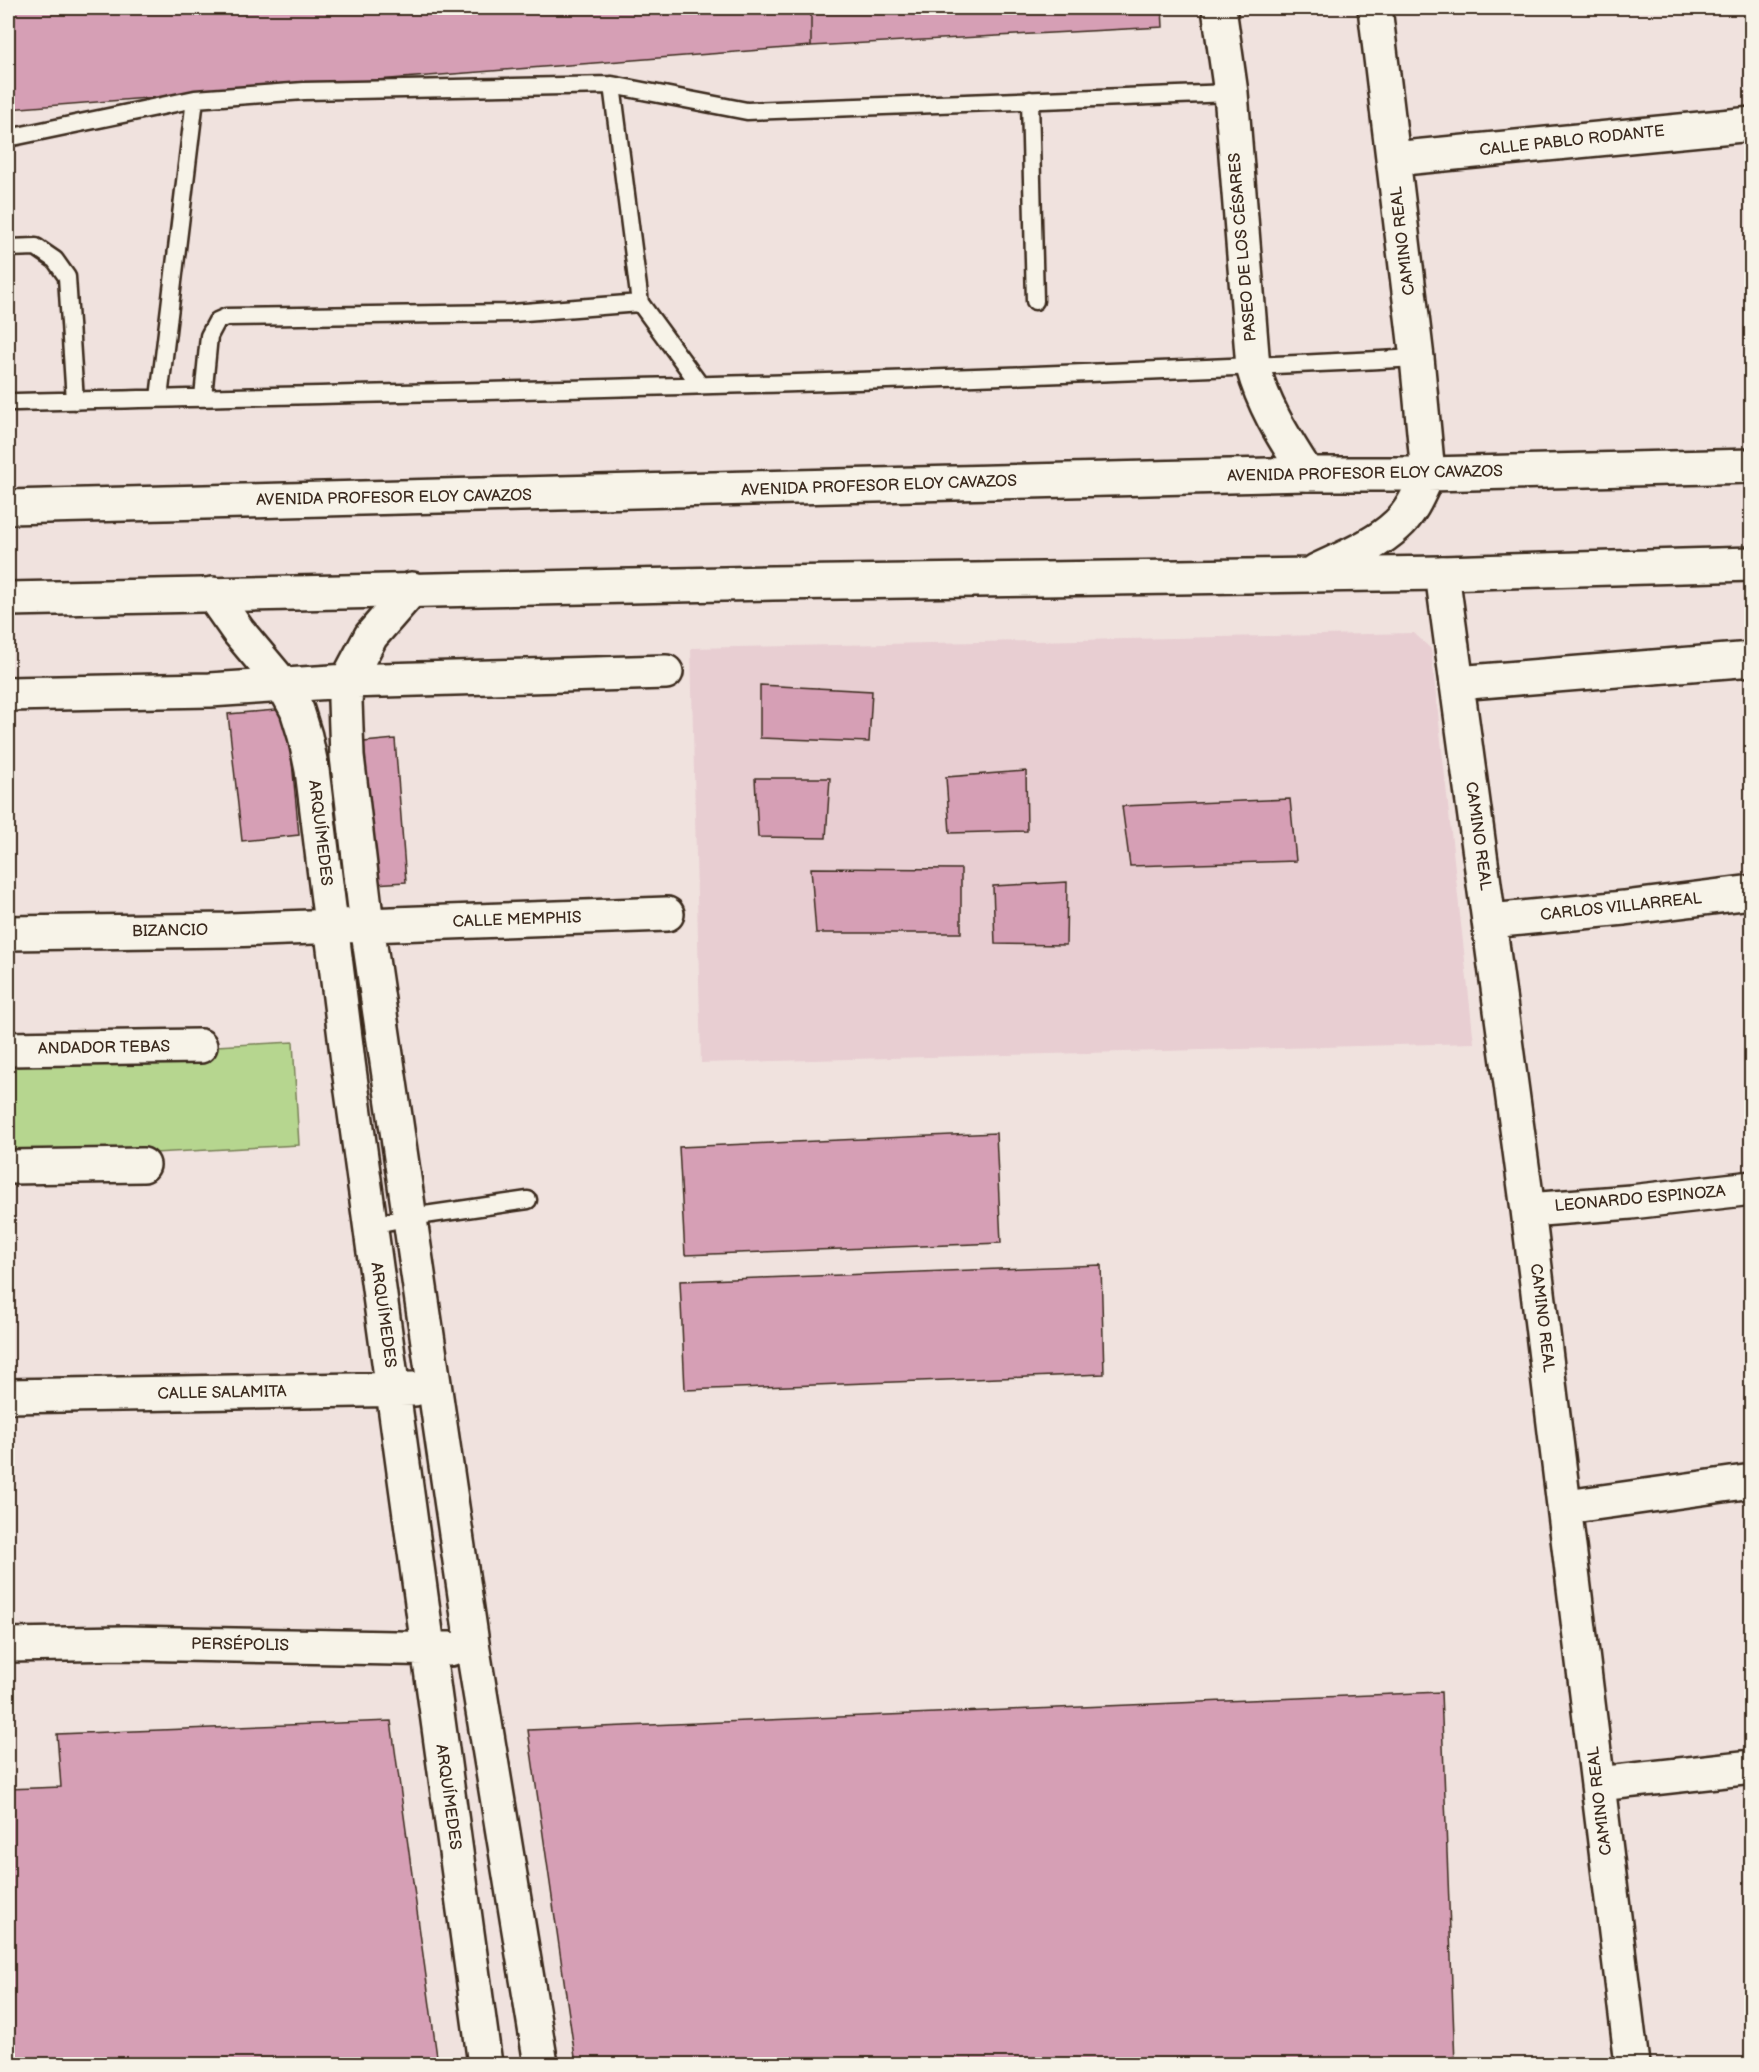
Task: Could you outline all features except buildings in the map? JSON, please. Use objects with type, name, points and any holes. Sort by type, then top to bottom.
[{"type":"street","name":"PASEO DE LOS CÉSARES","points":[[1219,8],[1230,93],[1252,367],[1260,393],[1273,421],[1307,474]]},
{"type":"street","name":"CAMINO REAL","points":[[1376,8],[1417,358],[1428,474]]},
{"type":"street","name":"CALLE PABLO RODANTE","points":[[1393,159],[1752,124]]},
{"type":"street","name":"AVENIDA PROFESOR ELOY CAVAZOS","points":[[8,507],[1307,474],[1428,474],[1752,466]]},
{"type":"street","points":[[1306,576],[1365,547],[1397,525],[1413,504],[1428,474]]},
{"type":"street","points":[[8,599],[412,590],[1306,576],[1752,564]]},
{"type":"street","name":"CAMINO REAL","points":[[1442,573],[1566,1507],[1632,2064]]},
{"type":"street","points":[[412,590],[371,636],[347,681],[345,701],[347,756],[367,925],[473,1650],[541,2064]]},
{"type":"street","name":"ARQUÍMEDES","points":[[212,594],[238,631],[284,686],[297,710],[312,770],[393,1390],[485,2064]]},
{"type":"street","points":[[1457,683],[1752,659]]},
{"type":"street","points":[[8,694],[117,693],[347,681],[666,672]]},
{"type":"street","name":"CARLOS VILLARREAL","points":[[1490,921],[1624,908],[1752,892]]},
{"type":"street","name":"CALLE MEMPHIS","points":[[332,926],[667,914]]},
{"type":"street","name":"BIZANCIO","points":[[8,933],[332,926]]},
{"type":"street","name":"ANDADOR TEBAS","points":[[8,1049],[200,1046]]},
{"type":"street","points":[[8,1167],[143,1166]]},
{"type":"street","name":"LEONARDO ESPINOZA","points":[[1528,1210],[1631,1202],[1752,1188]]},
{"type":"street","name":"CALLE SALAMITA","points":[[8,1396],[436,1388]]},
{"type":"street","points":[[1566,1507],[1752,1481]]},
{"type":"street","name":"PERSÉPOLIS","points":[[8,1645],[125,1643],[473,1650]]},
{"type":"street","points":[[1598,1784],[1752,1767]]},
{"type":"lane","points":[[8,138],[195,99],[304,91],[612,85],[747,111],[1230,93]]},
{"type":"lane","points":[[612,85],[640,303],[700,385]]},
{"type":"lane","points":[[159,398],[195,99]]},
{"type":"lane","points":[[1030,100],[1035,301]]},
{"type":"lane","points":[[8,248],[36,247],[55,260],[67,277],[75,401]]},
{"type":"lane","points":[[203,397],[209,336],[217,321],[226,317],[512,313],[640,303]]},
{"type":"lane","points":[[8,402],[700,385],[1252,367],[1417,358]]},
{"type":"lane","points":[[371,1225],[528,1200]]},
{"type":"shaded area","points":[[1414,633],[1431,649],[1474,1043],[701,1063],[691,648]]},
{"type":"green space","points":[[293,1042],[299,1145],[8,1161],[8,1057]]}]
